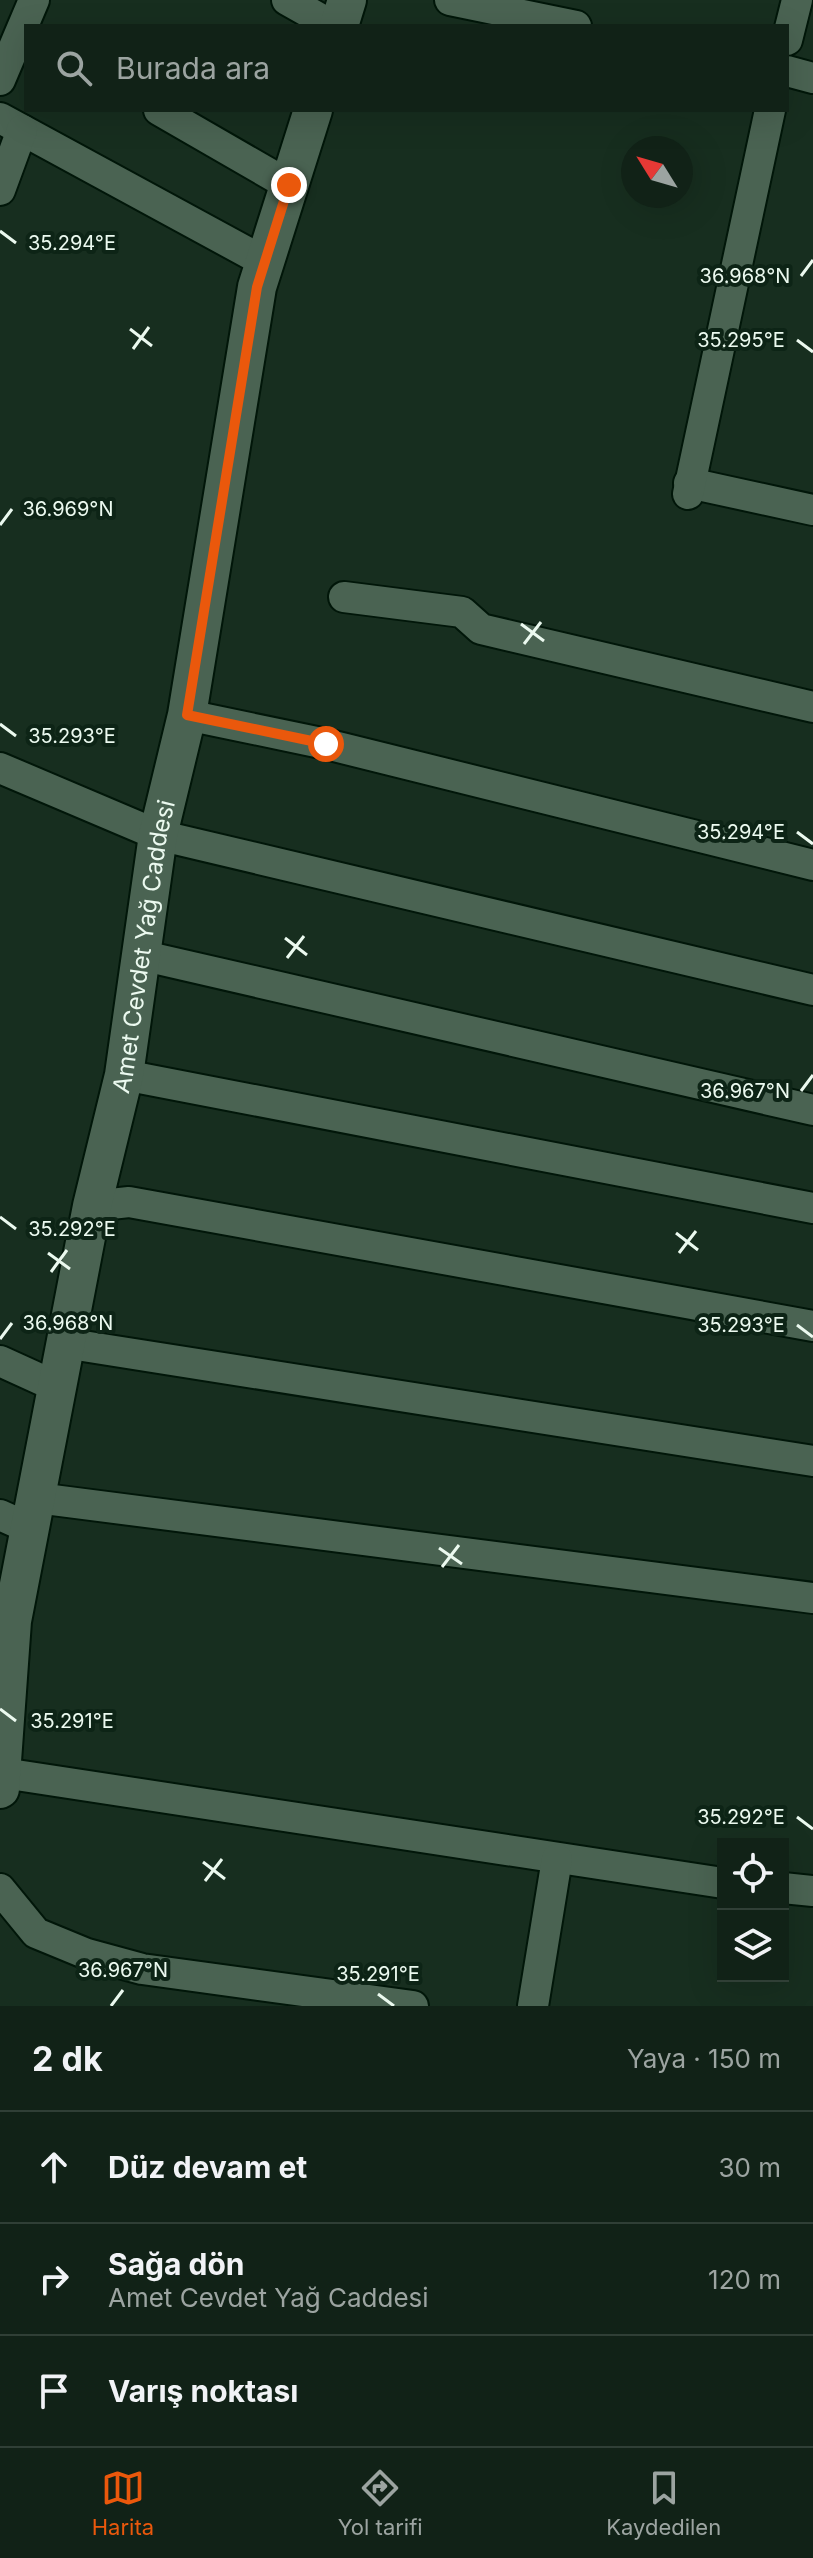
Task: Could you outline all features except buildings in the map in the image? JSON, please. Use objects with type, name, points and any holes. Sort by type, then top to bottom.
[{"type":"street","points":[[0,80],[16,28],[34,0]]},
{"type":"street","points":[[287,0],[329,24]]},
{"type":"street","points":[[340,24],[347,0]]},
{"type":"street","points":[[450,0],[566,24]]},
{"type":"street","points":[[789,32],[797,0]]},
{"type":"street","points":[[789,72],[813,78]]},
{"type":"street","points":[[162,112],[289,185]]},
{"type":"street","name":"Amet Cevdet Yağ Caddesi","points":[[2,1781],[6,1618],[22,1514],[55,1386],[92,1206],[124,1075],[158,835],[187,715],[257,287],[312,112]]},
{"type":"street","points":[[770,112],[689,489],[813,510]]},
{"type":"street","points":[[0,190],[11,124],[265,262]]},
{"type":"street","points":[[344,597],[462,612],[481,629],[813,707]]},
{"type":"street","points":[[187,715],[326,744],[813,865]]},
{"type":"street","points":[[0,768],[158,835],[813,990]]},
{"type":"street","points":[[140,955],[813,1110]]},
{"type":"street","points":[[124,1075],[813,1208]]},
{"type":"street","points":[[92,1206],[129,1202],[813,1326]]},
{"type":"street","points":[[64,1343],[813,1461]]},
{"type":"street","points":[[0,1361],[55,1386]]},
{"type":"street","points":[[22,1514],[813,1598]]},
{"type":"street","points":[[2,1781],[116,1788],[337,1826],[717,1882]]},
{"type":"street","points":[[533,2006],[557,1859]]},
{"type":"street","points":[[0,1889],[36,1933],[87,1954],[142,1969],[413,2006]]},
{"type":"street","points":[[789,1889],[813,1891]]},
{"type":"route","points":[[289,185],[257,287],[187,715],[326,744]]}]
